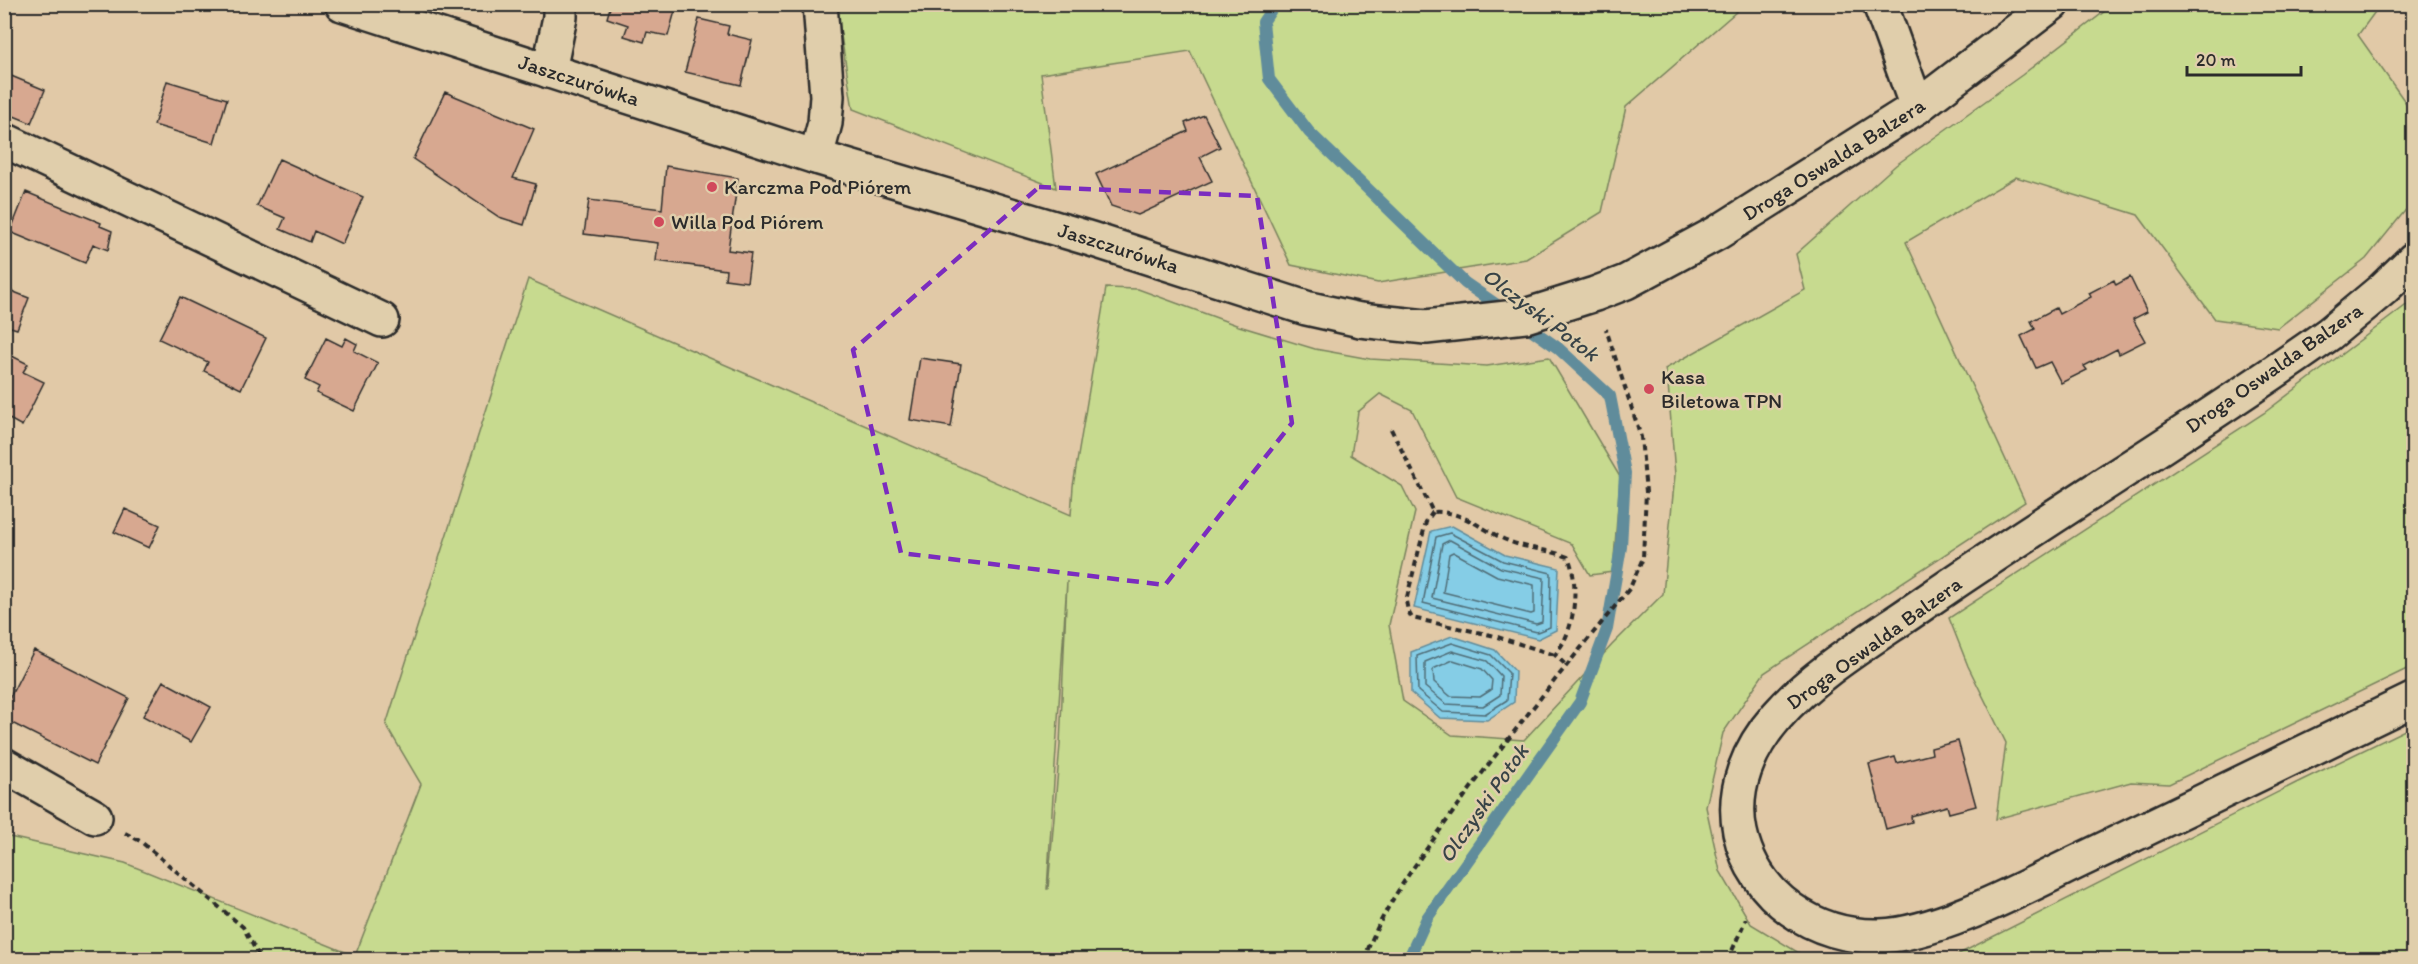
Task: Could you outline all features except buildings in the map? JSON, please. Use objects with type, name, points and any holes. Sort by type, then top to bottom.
[{"type":"street","name":"Jaszczurówka","points":[[342,4],[816,157],[1091,239],[1306,308],[1360,320],[1426,327]]},
{"type":"street","points":[[549,70],[560,17],[560,4]]},
{"type":"street","points":[[816,157],[825,123],[827,96],[820,4]]},
{"type":"street","points":[[1880,4],[1917,107]]},
{"type":"street","name":"Droga Oswalda Balzera","points":[[1426,327],[1515,317],[1595,294],[1626,282],[1717,233],[1917,107],[2052,4]]},
{"type":"street","points":[[4,140],[382,320]]},
{"type":"street","name":"Droga Oswalda Balzera","points":[[2414,259],[2369,302],[2319,341],[1949,586],[1823,674],[1785,707],[1754,747],[1738,796],[1741,838],[1756,872],[1769,888],[1796,913],[1836,933],[1887,936],[1935,925],[2061,870],[2414,699]]},
{"type":"street","points":[[4,765],[95,817]]},
{"type":"path","points":[[1365,960],[1372,935],[1401,884],[1480,775],[1630,588],[1643,558],[1646,492],[1641,437],[1595,294]]},
{"type":"path","points":[[1391,429],[1433,512]]},
{"type":"path","points":[[1433,512],[1426,522],[1406,601],[1407,611],[1412,618],[1491,635],[1555,655],[1566,666]]},
{"type":"path","points":[[1433,512],[1454,514],[1506,540],[1568,557],[1574,569],[1572,610],[1566,638],[1555,655]]},
{"type":"path","points":[[95,817],[140,841],[195,885],[243,927],[261,960]]},
{"type":"path","points":[[1728,960],[1749,912],[1769,888]]},
{"type":"highlighted area","points":[[1039,187],[1257,196],[1292,423],[1165,585],[901,553],[853,350]]},
{"type":"green space","points":[[836,5],[1744,5],[1626,107],[1602,212],[1526,259],[1378,283],[1291,265],[1190,51],[1041,74],[1056,188],[853,109]]},
{"type":"green space","points":[[2113,5],[2380,5],[2358,35],[2413,113],[2413,201],[2366,259],[2278,328],[2215,319],[2138,215],[2016,177],[1906,242],[2025,502],[1764,673],[1723,733],[1706,807],[1720,871],[1751,924],[1809,959],[5,959],[5,836],[125,863],[355,956],[421,784],[386,725],[528,279],[1071,515],[1073,486],[1106,288],[1138,289],[1239,326],[1315,349],[1370,359],[1487,366],[1549,357],[1620,477],[1613,572],[1590,575],[1572,544],[1456,497],[1412,410],[1380,394],[1358,412],[1351,455],[1402,486],[1415,512],[1389,625],[1403,701],[1452,735],[1524,740],[1663,594],[1675,475],[1665,369],[1805,290],[1796,254],[1896,165],[2022,75]],"holes":[[[1067,581],[1060,745],[1047,889]]]},
{"type":"green space","points":[[2413,300],[2413,666],[2169,784],[2131,782],[1996,819],[2006,743],[1968,666],[1949,618],[2264,413]]},
{"type":"green space","points":[[2413,726],[2413,959],[1942,959],[1951,958]]},
{"type":"water","points":[[1452,526],[1505,555],[1559,568],[1556,630],[1538,639],[1414,608],[1431,531]]},
{"type":"water","points":[[1452,636],[1495,650],[1515,671],[1514,702],[1487,720],[1440,718],[1411,693],[1411,652]]},
{"type":"waterway","name":"Olczyski Potok","points":[[1275,4],[1263,22],[1269,79],[1309,132],[1465,283],[1507,312]]},
{"type":"waterway","name":"Olczyski Potok","points":[[1408,960],[1427,918],[1580,702],[1607,629],[1621,547],[1625,473],[1610,396],[1558,348],[1521,322]]},
{"type":"place","name":"Karczma Pod Piórem","points":[[712,187]]},
{"type":"place","name":"Willa Pod Piórem","points":[[659,222]]},
{"type":"place","name":"Kasa Biletowa TPN","points":[[1649,389]]}]
